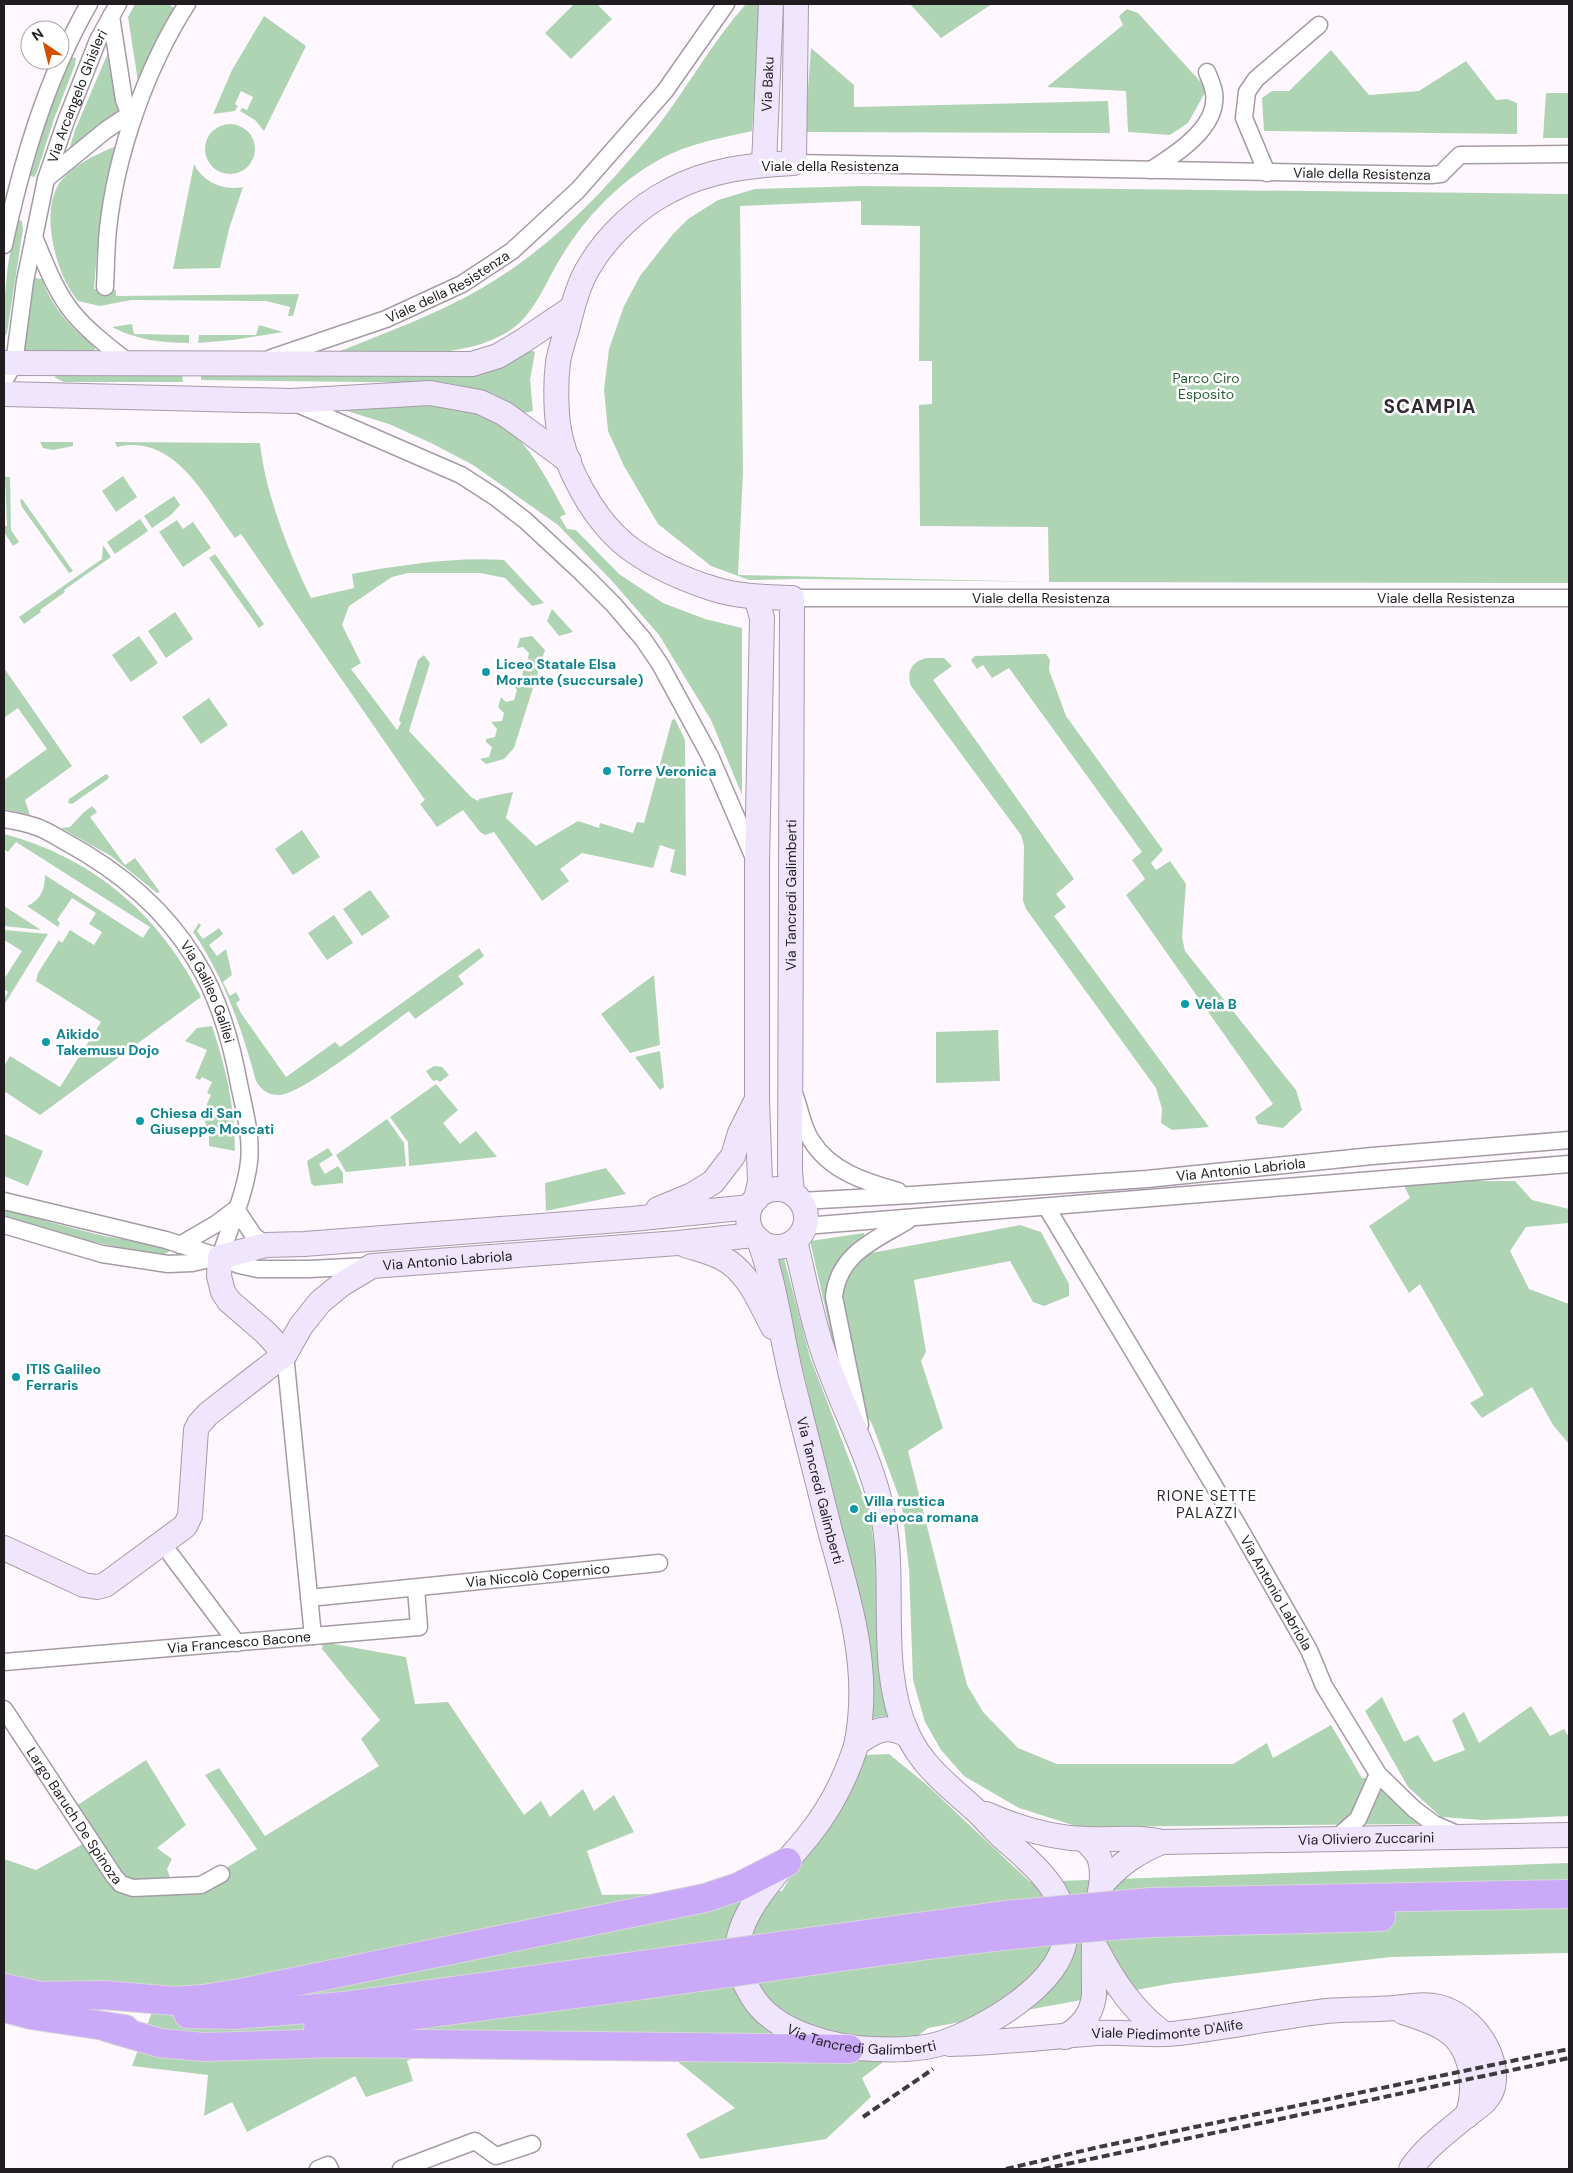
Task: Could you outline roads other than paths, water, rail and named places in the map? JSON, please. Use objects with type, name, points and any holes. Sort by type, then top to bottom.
[{"type":"highway","points":[[36,1996],[104,1995],[175,2000],[203,1999],[240,1993],[705,1898],[738,1887],[787,1862]]},
{"type":"highway","points":[[4,2008],[106,2027],[193,2034],[286,2031],[341,2026],[1005,1916],[1152,1913],[1569,1894]]},
{"type":"highway","points":[[1152,1913],[1214,1920],[1569,1913]]},
{"type":"highway","points":[[4,1988],[36,1996],[149,2012],[236,2014],[343,2006],[642,1975]]},
{"type":"highway","points":[[106,2027],[160,2043],[204,2047],[340,2043],[849,2049]]},
{"type":"main road","name":"Via Baku","points":[[764,164],[771,4]]},
{"type":"main road","name":"Via Baku","points":[[794,163],[796,4]]},
{"type":"main road","name":"Viale della Resistenza","points":[[792,598],[756,597],[715,589],[678,576],[631,550],[614,535],[589,502],[575,478],[557,415],[558,360],[572,308],[589,266],[604,245],[626,221],[670,190],[718,172],[764,164],[794,163]]},
{"type":"main road","name":"Viale della Resistenza","points":[[7,370],[128,362],[472,364],[498,356],[523,342],[572,308]]},
{"type":"main road","points":[[4,394],[291,401],[430,393],[480,402],[505,414],[569,461]]},
{"type":"main road","points":[[753,1203],[772,1189],[782,1189],[796,1197],[806,1211],[800,1233],[778,1247],[768,1245],[756,1238],[748,1217],[760,1182],[757,1100],[757,864],[762,618],[756,597]]},
{"type":"main road","name":"Via Tancredi Galimberti","points":[[792,598],[791,1084],[796,1197]]},
{"type":"main road","name":"Via Antonio Labriola","points":[[632,1219],[692,1195],[713,1182],[733,1156],[740,1133],[757,1100]]},
{"type":"main road","name":"Via Antonio Labriola","points":[[220,1257],[266,1245],[304,1244],[632,1219],[753,1203]]},
{"type":"main road","name":"Via Tancredi Galimberti","points":[[756,1238],[771,1281],[784,1348],[850,1605],[860,1653],[863,1692],[857,1743],[829,1805],[812,1832],[766,1886],[747,1915],[740,1936],[737,1959],[744,1983],[757,2005],[781,2023],[812,2038],[849,2049],[892,2050],[939,2044],[973,2029],[1019,2001],[1042,1982],[1056,1965],[1065,1942],[1064,1920],[1061,1903],[1052,1885],[1033,1863],[950,1789],[927,1764],[908,1735],[895,1693],[890,1656],[885,1524],[877,1488],[866,1453],[830,1373],[822,1347],[800,1233]]},
{"type":"main road","name":"Via Antonio Labriola","points":[[372,1266],[756,1238]]},
{"type":"main road","name":"Via Antonio Labriola","points":[[678,1243],[723,1258],[738,1269],[761,1305],[784,1348]]},
{"type":"main road","points":[[220,1257],[220,1276],[223,1292],[285,1354]]},
{"type":"main road","points":[[4,1548],[84,1585],[97,1587],[111,1581],[188,1524],[196,1430],[199,1424],[208,1414],[285,1354],[300,1326],[320,1302],[342,1284],[372,1266]]},
{"type":"main road","points":[[857,1743],[870,1734],[883,1729],[895,1729],[908,1735]]},
{"type":"main road","name":"Via Tancredi Galimberti","points":[[973,1808],[1012,1825],[1036,1832],[1084,1839]]},
{"type":"main road","name":"Via Oliviero Zuccarini","points":[[1084,1839],[1145,1838],[1162,1842],[1569,1834]]},
{"type":"main road","points":[[1065,2037],[1078,2029],[1087,2019],[1092,2007],[1094,1943],[1098,1898],[1102,1884],[1100,1859],[1084,1839]]},
{"type":"main road","name":"Via Oliviero Zuccarini","points":[[1102,1884],[1127,1859],[1142,1850],[1162,1842]]},
{"type":"main road","points":[[1094,1943],[1107,1969],[1126,1997],[1147,2022],[1164,2034]]},
{"type":"main road","name":"Viale Piedimonte D'Alife","points":[[939,2044],[984,2043],[1098,2033],[1178,2034],[1328,2011],[1394,2008],[1434,2023],[1448,2031],[1460,2045],[1472,2075],[1472,2102],[1467,2116],[1415,2165]]},
{"type":"street","name":"Via Arcangelo Ghisleri","points":[[4,245],[15,192],[40,108],[75,28],[89,4]]},
{"type":"street","points":[[105,287],[108,229],[121,162],[133,116],[152,70],[187,4]]},
{"type":"street","name":"Viale della Resistenza","points":[[257,362],[386,320],[469,279],[512,251],[578,190],[665,91],[726,4]]},
{"type":"street","name":"Via Arcangelo Ghisleri","points":[[46,179],[111,127],[124,118],[133,116],[124,100],[115,10]]},
{"type":"street","name":"Via Arcangelo Ghisleri","points":[[7,370],[40,200],[46,179],[66,121],[98,40],[115,10]]},
{"type":"street","points":[[1267,172],[1244,118],[1247,92],[1256,79],[1319,25]]},
{"type":"street","points":[[75,28],[98,40]]},
{"type":"street","points":[[1151,170],[1184,148],[1208,121],[1214,104],[1213,86],[1207,72]]},
{"type":"street","name":"Viale della Resistenza","points":[[794,163],[1431,175],[1441,174],[1460,154],[1569,154]]},
{"type":"street","points":[[15,192],[40,200]]},
{"type":"street","points":[[34,237],[51,277],[73,313],[99,339],[128,362]]},
{"type":"street","points":[[291,401],[461,475],[495,497],[526,521],[582,573],[614,605],[660,664],[710,756],[757,864]]},
{"type":"street","name":"Viale della Resistenza","points":[[792,598],[1569,598]]},
{"type":"street","name":"Via Galileo Galilei","points":[[4,819],[38,827],[106,866],[133,888],[164,918],[196,960],[219,1008],[233,1053],[247,1123],[249,1161],[245,1185],[220,1257]]},
{"type":"street","name":"Via Antonio Labriola","points":[[791,1084],[810,1139],[824,1158],[845,1172],[869,1183],[912,1195]]},
{"type":"street","name":"Via Antonio Labriola","points":[[796,1197],[912,1195],[1147,1179],[1372,1156],[1569,1140]]},
{"type":"street","name":"Via Antonio Labriola","points":[[800,1233],[912,1218],[1569,1164]]},
{"type":"street","name":"Via Antonio Labriola","points":[[4,1201],[180,1244],[240,1265],[258,1269],[372,1266]]},
{"type":"street","name":"Via Antonio Labriola","points":[[1047,1208],[1237,1524],[1309,1650],[1324,1686],[1378,1774],[1414,1809],[1434,1824],[1462,1836]]},
{"type":"street","points":[[180,1244],[216,1224],[236,1209],[254,1236],[266,1245]]},
{"type":"street","name":"Via Antonio Labriola","points":[[844,1266],[864,1247],[912,1218]]},
{"type":"street","name":"Via Antonio Labriola","points":[[4,1225],[102,1254],[168,1264],[192,1263],[220,1257]]},
{"type":"street","name":"Via Tancredi Galimberti","points":[[844,1266],[835,1283],[834,1297],[866,1453]]},
{"type":"street","name":"Via Francesco Bacone","points":[[4,1662],[312,1636],[285,1354]]},
{"type":"street","points":[[171,1555],[237,1643]]},
{"type":"street","name":"Via Niccolò Copernico","points":[[309,1598],[659,1563]]},
{"type":"street","points":[[312,1636],[419,1627],[416,1588]]},
{"type":"street","name":"Largo Baruch De Spinoza","points":[[4,1710],[121,1884],[133,1888],[201,1885],[221,1874]]},
{"type":"street","points":[[1334,1840],[1358,1819],[1378,1774]]},
{"type":"street","points":[[401,2169],[475,2141],[496,2156],[532,2144]]},
{"type":"street","points":[[318,2169],[328,2165],[330,2169]]},
{"type":"railway","points":[[1006,2169],[1099,2147],[1569,2049]]},
{"type":"railway","points":[[1043,2169],[1569,2058]]},
{"type":"railway","points":[[863,2117],[933,2069]]},
{"type":"place","name":"Liceo Statale Elsa Morante (succursale)","points":[[486,672]]},
{"type":"place","name":"Torre Veronica","points":[[607,771]]},
{"type":"place","name":"Vela B","points":[[1185,1004]]},
{"type":"place","name":"Aikido Takemusu Dojo","points":[[46,1042]]},
{"type":"place","name":"Chiesa di San Giuseppe Moscati","points":[[140,1121]]},
{"type":"place","name":"ITIS Galileo Ferraris","points":[[16,1377]]},
{"type":"place","name":"Villa rustica di epoca romana","points":[[854,1509]]},
{"type":"district","name":"SCAMPIA","points":[[1430,406]]},
{"type":"district","name":"RIONE SETTE PALAZZI","points":[[1207,1504]]},
{"type":"park label","name":"Parco Ciro Esposito","points":[[1206,386]]}]
